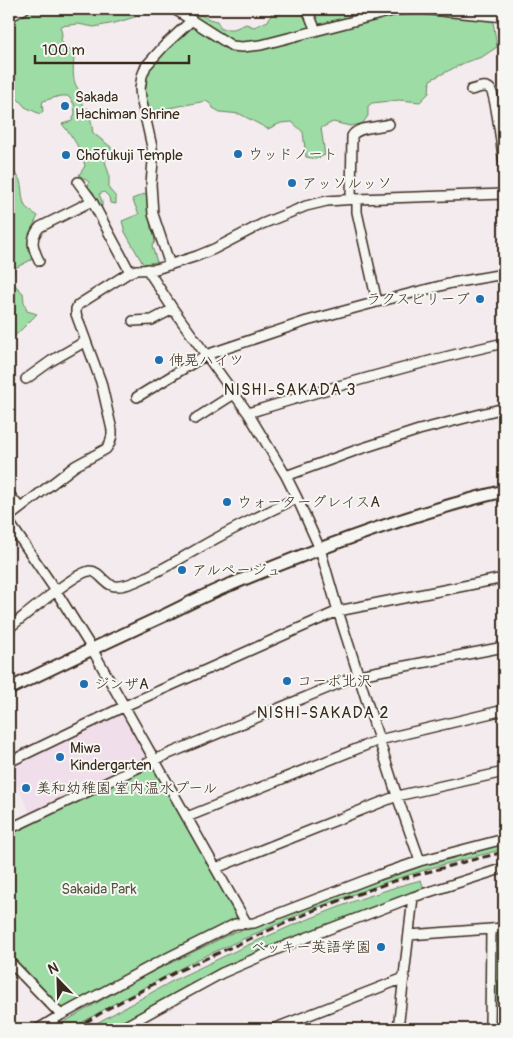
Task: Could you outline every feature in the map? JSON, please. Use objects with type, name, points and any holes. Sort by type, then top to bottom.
[{"type":"street","points":[[9,17],[24,9]]},
{"type":"street","points":[[174,9],[232,46],[242,47],[261,45],[396,10],[421,9],[504,17]]},
{"type":"street","points":[[307,9],[316,30]]},
{"type":"street","points":[[170,265],[153,214],[151,184],[152,147],[140,89],[146,66],[192,20]]},
{"type":"street","points":[[471,90],[483,87],[488,87],[491,90],[495,102],[504,163]]},
{"type":"street","points":[[377,302],[354,199],[352,136],[354,132],[359,130],[382,127],[389,124]]},
{"type":"street","points":[[78,182],[92,201],[130,272]]},
{"type":"street","points":[[9,516],[75,466],[106,449],[110,443],[112,430],[101,382],[76,314],[78,305],[130,272],[156,269],[191,258],[214,249],[262,224],[306,206],[327,201],[354,199],[504,194]]},
{"type":"street","points":[[39,261],[32,240],[37,230],[92,201]]},
{"type":"street","points":[[147,269],[173,310],[248,413],[297,498],[320,549],[396,796],[420,861]]},
{"type":"street","points":[[137,397],[206,355],[307,321],[452,282],[504,274]]},
{"type":"street","points":[[133,321],[152,320],[173,310]]},
{"type":"street","points":[[26,379],[51,361],[86,341]]},
{"type":"street","points":[[248,413],[334,386],[443,356],[504,343]]},
{"type":"street","points":[[195,419],[234,394]]},
{"type":"street","points":[[286,476],[357,450],[420,430],[504,408]]},
{"type":"street","points":[[9,690],[230,584],[398,521],[504,491]]},
{"type":"street","points":[[9,494],[20,508]]},
{"type":"street","points":[[9,628],[83,572],[96,572],[104,581],[112,586],[120,586],[137,581],[216,538],[297,498]]},
{"type":"street","points":[[9,522],[56,591],[92,649],[247,924]]},
{"type":"street","points":[[9,762],[124,706],[338,611],[504,578]]},
{"type":"street","points":[[9,829],[154,760],[359,675],[504,647]]},
{"type":"street","points":[[187,817],[379,740],[504,710]]},
{"type":"street","points":[[216,868],[396,796],[504,772]]},
{"type":"street","points":[[38,1029],[155,964],[235,924],[254,923],[420,861],[504,838]]},
{"type":"street","points":[[120,1029],[222,973],[287,945],[413,897],[504,868]]},
{"type":"street","points":[[398,1029],[413,897]]},
{"type":"street","points":[[409,935],[504,928]]},
{"type":"street","points":[[490,1029],[491,929]]},
{"type":"street","points":[[9,960],[61,1015]]},
{"type":"street","points":[[273,1029],[404,978]]},
{"type":"shaded area","points":[[120,713],[126,715],[147,755],[144,760],[31,815],[9,766]]},
{"type":"green space","points":[[18,9],[158,9],[115,23],[94,27],[78,24],[60,26],[61,41],[74,54],[75,84],[81,92],[84,107],[89,109],[93,133],[111,147],[111,154],[105,161],[109,174],[109,189],[116,197],[116,204],[110,203],[109,197],[104,192],[99,194],[102,207],[97,207],[94,193],[88,187],[89,182],[79,175],[85,166],[81,154],[62,124],[72,121],[75,113],[74,104],[68,96],[60,96],[43,101],[43,111],[40,114],[25,107],[12,94],[9,81],[9,28],[16,17]]},
{"type":"green space","points":[[163,9],[197,9],[205,17],[217,21],[221,29],[234,29],[246,24],[254,27],[268,21],[274,9],[332,9],[335,12],[349,12],[359,9],[398,9],[448,17],[468,14],[486,17],[493,21],[497,47],[482,57],[466,62],[430,80],[429,93],[420,102],[399,100],[372,103],[368,106],[368,116],[362,124],[350,126],[333,122],[321,128],[325,155],[316,159],[306,157],[303,132],[292,122],[281,123],[268,129],[240,114],[220,112],[206,101],[148,112],[144,88],[147,73],[163,51],[190,26]]},
{"type":"green space","points":[[9,170],[18,176],[25,206],[38,216],[30,236],[33,256],[31,260],[15,268],[11,281],[23,293],[27,311],[37,314],[13,338],[9,348]]},
{"type":"green space","points":[[147,193],[151,229],[153,230],[155,242],[152,246],[157,262],[143,264],[125,232],[122,221],[139,214],[132,199]]},
{"type":"green space","name":"Sakaida Park","points":[[147,767],[155,768],[237,914],[235,920],[148,963],[68,1007],[59,1007],[9,956],[9,835]]},
{"type":"green space","points":[[504,843],[504,849],[434,867],[310,910],[196,960],[71,1029],[52,1029],[138,979],[234,932],[249,929],[397,873]]},
{"type":"green space","points":[[421,880],[424,889],[259,952],[217,971],[111,1029],[86,1029],[176,979],[250,944],[357,900]]},
{"type":"green space","points":[[504,933],[504,1029],[494,1029],[495,939],[498,935]]},
{"type":"railway","points":[[75,1029],[109,1008],[178,971],[317,909],[391,882],[504,852]]},
{"type":"place","name":"Sakada Hachiman Shrine","points":[[65,106]]},
{"type":"place","name":"ウッドノート","points":[[238,154]]},
{"type":"place","name":"Chōfukuji Temple","points":[[66,155]]},
{"type":"place","name":"アッソルッソ","points":[[292,183]]},
{"type":"place","name":"ラクスビリーブ","points":[[480,299]]},
{"type":"place","name":"伸晃ハイツ","points":[[159,360]]},
{"type":"place","name":"ウォーターグレイスA","points":[[227,502]]},
{"type":"place","name":"アルページュ","points":[[182,570]]},
{"type":"place","name":"コーポ北沢","points":[[287,681]]},
{"type":"place","name":"ジンザA","points":[[84,684]]},
{"type":"place","name":"Miwa Kindergarten","points":[[60,757]]},
{"type":"place","name":"美和幼稚園 室内温水プール","points":[[26,788]]},
{"type":"place","name":"ベッキー英語学園","points":[[381,947]]},
{"type":"district","name":"NISHI-SAKADA 3","points":[[290,390]]},
{"type":"district","name":"NISHI-SAKADA 2","points":[[323,713]]}]
